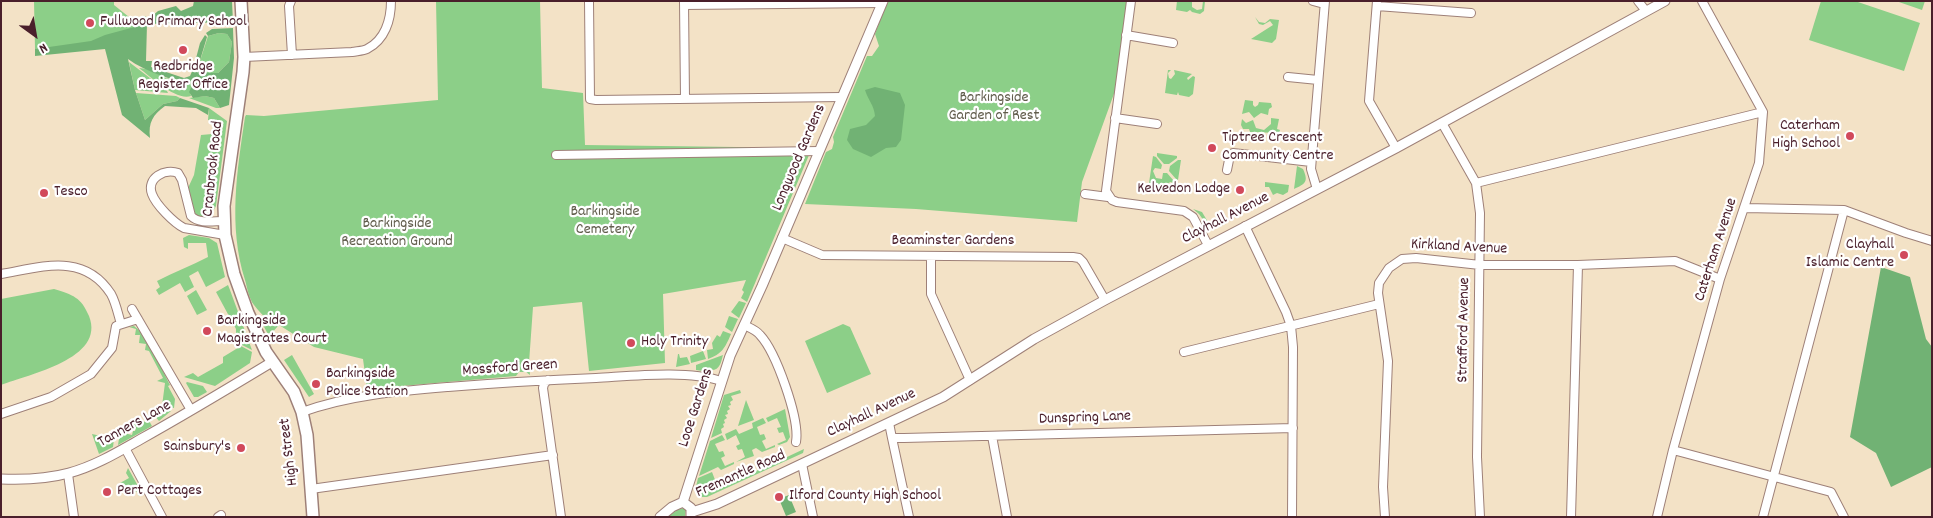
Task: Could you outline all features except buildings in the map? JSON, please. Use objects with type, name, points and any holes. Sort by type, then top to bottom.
[{"type":"main road","name":"Cranbrook Road","points":[[241,1],[244,57],[243,79],[224,206],[225,234],[239,291],[262,345],[272,362]]},
{"type":"main road","name":"High Street","points":[[272,362],[294,392],[302,412],[307,434],[313,517]]},
{"type":"street","points":[[291,1],[292,55]]},
{"type":"street","points":[[244,57],[352,52],[367,49],[379,40],[388,27],[391,1]]},
{"type":"street","points":[[589,1],[590,99],[842,97]]},
{"type":"street","points":[[1108,197],[1106,185],[1131,1]]},
{"type":"street","points":[[1313,1],[1324,3],[1311,162],[1311,174],[1317,189]]},
{"type":"street","points":[[1638,1],[1646,11]]},
{"type":"street","name":"Clayhall Avenue","points":[[802,464],[943,397],[1034,339],[1105,300],[1442,124],[1664,1]]},
{"type":"street","points":[[1476,182],[1763,112],[1702,1]]},
{"type":"street","points":[[685,99],[684,3],[882,2]]},
{"type":"street","name":"Longwood Gardens","points":[[744,325],[882,2]]},
{"type":"street","points":[[1396,148],[1369,101],[1377,4],[1471,13]]},
{"type":"street","points":[[1126,35],[1173,42]]},
{"type":"street","points":[[1288,77],[1318,80]]},
{"type":"street","name":"Caterham Avenue","points":[[1657,517],[1672,450],[1720,278],[1760,163],[1763,112]]},
{"type":"street","points":[[1115,118],[1157,124]]},
{"type":"street","name":"Strafford Avenue","points":[[1442,124],[1476,182],[1480,213],[1477,457],[1480,517]]},
{"type":"street","points":[[556,155],[819,151]]},
{"type":"street","points":[[1227,170],[1230,156],[1233,153],[1311,162]]},
{"type":"street","points":[[224,220],[205,222],[193,219],[182,180],[178,173],[172,171],[164,172],[158,175],[152,183],[152,194],[155,199],[178,225],[192,230],[225,234]]},
{"type":"street","points":[[1085,194],[1108,197],[1124,204],[1184,211],[1193,217],[1208,245]]},
{"type":"street","points":[[1745,208],[1844,210],[1906,233],[1932,240]]},
{"type":"street","points":[[1763,517],[1844,210]]},
{"type":"street","points":[[1245,226],[1291,326],[1292,517]]},
{"type":"street","name":"Beaminster Gardens","points":[[782,238],[822,255],[1079,258],[1105,300]]},
{"type":"street","points":[[930,256],[931,294],[970,380]]},
{"type":"street","name":"Kirkland Avenue","points":[[1385,517],[1382,487],[1388,361],[1379,304],[1378,284],[1389,268],[1402,259],[1416,258],[1480,265],[1578,265],[1675,262],[1720,278]]},
{"type":"street","points":[[1,274],[67,265],[82,269],[96,276],[110,294],[120,324]]},
{"type":"street","points":[[1571,517],[1578,265]]},
{"type":"street","points":[[1184,352],[1379,304]]},
{"type":"street","points":[[132,309],[191,410]]},
{"type":"street","points":[[1,414],[51,397],[91,374],[112,348],[116,326],[138,319]]},
{"type":"street","points":[[744,325],[762,336],[776,364],[792,405],[797,436],[796,442]]},
{"type":"street","name":"Looe Gardens","points":[[684,502],[721,381],[744,325]]},
{"type":"street","name":"Tanners Lane","points":[[1,479],[28,480],[68,474],[98,463],[272,362]]},
{"type":"street","name":"Mossford Green","points":[[302,412],[332,402],[389,392],[548,380],[695,375],[721,381]]},
{"type":"street","points":[[548,380],[543,388],[561,517]]},
{"type":"street","points":[[889,423],[909,517]]},
{"type":"street","name":"Dunspring Lane","points":[[892,438],[1293,428]]},
{"type":"street","points":[[992,436],[1007,517]]},
{"type":"street","points":[[125,448],[162,517]]},
{"type":"street","points":[[1672,450],[1831,492],[1844,517]]},
{"type":"street","points":[[311,488],[553,455]]},
{"type":"street","points":[[802,464],[813,517]]},
{"type":"street","name":"Fremantle Road","points":[[692,514],[802,464]]},
{"type":"street","points":[[68,474],[74,517]]},
{"type":"street","points":[[660,517],[672,507],[684,502],[692,508],[692,514]]},
{"type":"green space","name":"Fullwood Primary School","points":[[34,1],[114,1],[114,5],[134,21],[146,16],[145,40],[35,49]]},
{"type":"green space","points":[[194,1],[232,1],[233,22],[147,24],[146,61],[152,61],[151,67],[184,78],[190,76],[194,67],[199,67],[206,73],[218,73],[229,62],[232,42],[227,34],[219,33],[208,36],[206,33],[212,29],[233,28],[234,58],[229,105],[220,108],[214,98],[205,96],[193,98],[189,92],[193,84],[159,75],[128,59],[135,90],[145,120],[163,104],[177,101],[180,98],[209,108],[208,115],[196,108],[165,106],[152,119],[150,138],[122,115],[105,49],[35,56],[35,49],[91,41],[105,35],[142,25],[158,11],[176,6],[181,11],[193,6]]},
{"type":"green space","points":[[436,1],[540,1],[542,88],[583,93],[585,145],[812,148],[747,302],[741,298],[746,280],[663,294],[665,363],[589,371],[582,302],[533,307],[529,363],[530,375],[526,372],[519,372],[516,376],[367,389],[363,359],[314,347],[279,325],[269,336],[263,325],[266,319],[249,296],[237,239],[235,219],[237,178],[245,117],[246,115],[264,116],[438,100]]},
{"type":"green space","name":"Barkingside Garden of Rest","points":[[887,1],[1127,1],[1115,91],[1082,182],[1077,222],[916,209],[805,204],[826,152],[832,149],[833,137],[867,56],[872,56],[879,46],[875,34]]},
{"type":"green space","points":[[1177,1],[1192,1],[1192,7],[1197,10],[1202,9],[1203,1],[1205,1],[1204,11],[1200,14],[1190,10],[1187,12],[1176,10]]},
{"type":"green space","points":[[1821,1],[1855,1],[1920,23],[1904,71],[1809,40]]},
{"type":"green space","points":[[1896,1],[1925,1],[1922,10]]},
{"type":"green space","points":[[1255,17],[1259,22],[1265,23],[1270,19],[1279,20],[1276,39],[1272,43],[1251,39],[1273,25],[1270,21],[1263,25],[1259,24]]},
{"type":"green space","points":[[219,33],[227,34],[232,42],[229,62],[218,73],[206,73],[198,67],[208,36]]},
{"type":"green space","points":[[205,35],[207,37],[198,67],[194,66],[200,43]]},
{"type":"green space","points":[[129,62],[167,91],[168,93],[135,90]]},
{"type":"green space","points":[[139,68],[147,69],[166,78],[193,84],[190,92],[191,96],[185,97],[171,92]]},
{"type":"green space","points":[[1168,70],[1171,70],[1168,73],[1171,79],[1175,74],[1174,70],[1192,74],[1187,78],[1188,80],[1193,76],[1195,77],[1193,94],[1189,97],[1179,95],[1178,92],[1177,95],[1165,93]]},
{"type":"green space","points":[[875,87],[900,93],[905,105],[901,140],[896,147],[886,148],[871,157],[853,149],[847,140],[850,129],[866,125],[875,116],[865,90]]},
{"type":"green space","points":[[136,93],[176,96],[180,98],[177,101],[163,104],[145,120]]},
{"type":"green space","points":[[205,96],[214,98],[220,108],[189,98]]},
{"type":"green space","points":[[1245,100],[1253,101],[1255,107],[1259,102],[1271,103],[1272,107],[1269,109],[1268,115],[1261,113],[1254,118],[1249,112],[1242,114]]},
{"type":"green space","points":[[209,108],[227,121],[216,206],[211,215],[205,219],[192,211],[188,188],[194,175],[201,135],[212,134],[214,122],[208,120]]},
{"type":"green space","points":[[1271,118],[1279,119],[1277,129],[1280,130],[1279,133],[1250,132],[1249,129],[1243,129],[1241,125],[1242,119],[1246,123],[1253,120],[1256,128],[1264,130],[1271,124]]},
{"type":"green space","points":[[1157,153],[1177,156],[1177,158],[1169,164],[1164,164],[1157,156]]},
{"type":"green space","points":[[1153,156],[1162,165],[1161,169],[1155,168],[1153,171],[1156,178],[1162,179],[1163,173],[1167,173],[1174,183],[1170,182],[1166,186],[1149,183]]},
{"type":"green space","points":[[1181,160],[1178,180],[1169,171],[1170,166]]},
{"type":"green space","points":[[1297,166],[1303,169],[1306,180],[1294,189]]},
{"type":"green space","points":[[1265,182],[1289,185],[1288,192],[1283,195],[1277,193],[1273,195],[1269,187],[1265,187]]},
{"type":"green space","points":[[1193,209],[1202,212],[1208,222],[1225,224],[1217,228],[1209,228]]},
{"type":"green space","points":[[189,235],[209,238],[217,243],[225,277],[206,287],[198,271],[189,276],[194,287],[185,292],[180,283],[159,295],[156,290],[160,287],[157,281],[208,257],[206,243],[188,243],[188,249],[184,247],[183,238]]},
{"type":"green space","points":[[1881,267],[1910,277],[1926,339],[1932,347],[1932,467],[1891,487],[1876,453],[1850,437]]},
{"type":"green space","points":[[228,285],[252,350],[242,345],[236,329],[216,292]]},
{"type":"green space","points":[[54,289],[76,298],[86,310],[89,316],[91,331],[86,343],[76,354],[46,370],[1,385],[1,299]]},
{"type":"green space","points":[[196,290],[207,310],[197,315],[187,296]]},
{"type":"green space","points":[[739,301],[746,303],[739,318],[731,312]]},
{"type":"green space","points":[[729,316],[738,319],[732,332],[725,327]]},
{"type":"green space","points":[[843,324],[850,327],[871,374],[827,393],[805,341]]},
{"type":"green space","points":[[134,326],[150,345],[159,361],[175,399],[174,408],[162,406],[165,383],[157,381],[163,378],[149,351],[145,350],[146,344],[139,343],[140,335],[135,335],[136,329],[129,327]]},
{"type":"green space","points":[[723,331],[731,334],[727,343],[720,353],[708,359],[707,350],[713,349],[712,343],[717,335],[720,337]]},
{"type":"green space","points":[[241,346],[252,352],[250,363],[215,386],[184,377],[193,373],[198,377],[223,363],[223,357]]},
{"type":"green space","points":[[703,351],[706,359],[691,363],[690,356]]},
{"type":"green space","points":[[678,354],[680,358],[687,357],[690,364],[676,367]]},
{"type":"green space","points":[[292,355],[314,394],[309,397],[284,360]]},
{"type":"green space","points":[[723,355],[716,369],[709,372],[696,370],[696,365]]},
{"type":"green space","points":[[187,382],[203,386],[207,392],[194,397]]},
{"type":"green space","points":[[740,390],[741,393],[731,396],[733,400],[730,402],[731,405],[728,406],[730,409],[727,411],[728,414],[725,415],[727,418],[724,420],[724,427],[721,429],[722,433],[711,438],[724,395]]},
{"type":"green space","points":[[746,400],[754,420],[738,426]]},
{"type":"green space","points":[[155,408],[171,411],[159,421],[154,415]]},
{"type":"green space","points":[[785,409],[790,437],[787,442],[779,445],[777,444],[786,440],[783,432],[779,433],[777,428],[781,427],[777,418],[768,422],[766,418]]},
{"type":"green space","points":[[140,418],[141,421],[146,422],[148,419],[152,426],[118,445],[120,432],[132,435],[136,427],[134,426],[135,421]]},
{"type":"green space","points":[[763,418],[766,423],[757,427],[760,435],[764,434],[766,439],[762,441],[766,449],[775,445],[775,447],[762,452],[756,448],[752,450],[754,456],[736,462],[745,457],[742,449],[738,450],[736,446],[740,444],[736,435],[727,440],[725,434],[736,429],[739,434],[753,428],[752,423]]},
{"type":"green space","points":[[92,434],[114,439],[113,447],[99,454]]},
{"type":"green space","points":[[722,435],[725,440],[715,444],[719,452],[723,451],[725,456],[721,458],[725,466],[734,462],[734,464],[721,470],[718,467],[699,476],[710,441]]},
{"type":"green space","points":[[804,449],[803,453],[707,497],[699,497],[695,491],[698,478],[712,472],[717,485],[723,483],[724,485],[765,467],[770,459],[772,464]]},
{"type":"green space","points":[[128,468],[143,495],[139,496],[136,491],[127,496],[120,483],[129,478],[126,473]]},
{"type":"green space","points":[[789,495],[796,512],[786,516],[779,499]]},
{"type":"green space","points":[[680,508],[686,509],[685,517],[667,517]]},
{"type":"place","name":"Fullwood Primary School","points":[[90,23]]},
{"type":"place","name":"Redbridge Register Office","points":[[183,50]]},
{"type":"place","name":"Caterham High School","points":[[1850,136]]},
{"type":"place","name":"Tiptree Crescent Community Centre","points":[[1212,148]]},
{"type":"place","name":"Kelvedon Lodge","points":[[1240,190]]},
{"type":"place","name":"Tesco","points":[[44,193]]},
{"type":"place","name":"Clayhall Islamic Centre","points":[[1904,255]]},
{"type":"place","name":"Barkingside Magistrates Court","points":[[207,331]]},
{"type":"place","name":"Holy Trinity","points":[[631,343]]},
{"type":"place","name":"Barkingside Police Station","points":[[316,384]]},
{"type":"place","name":"Sainsbury's","points":[[241,448]]},
{"type":"place","name":"Pert Cottages","points":[[107,492]]},
{"type":"place","name":"Ilford County High School","points":[[779,497]]},
{"type":"park label","name":"Barkingside Cemetery","points":[[605,222]]},
{"type":"park label","name":"Barkingside Recreation Ground","points":[[397,234]]}]
